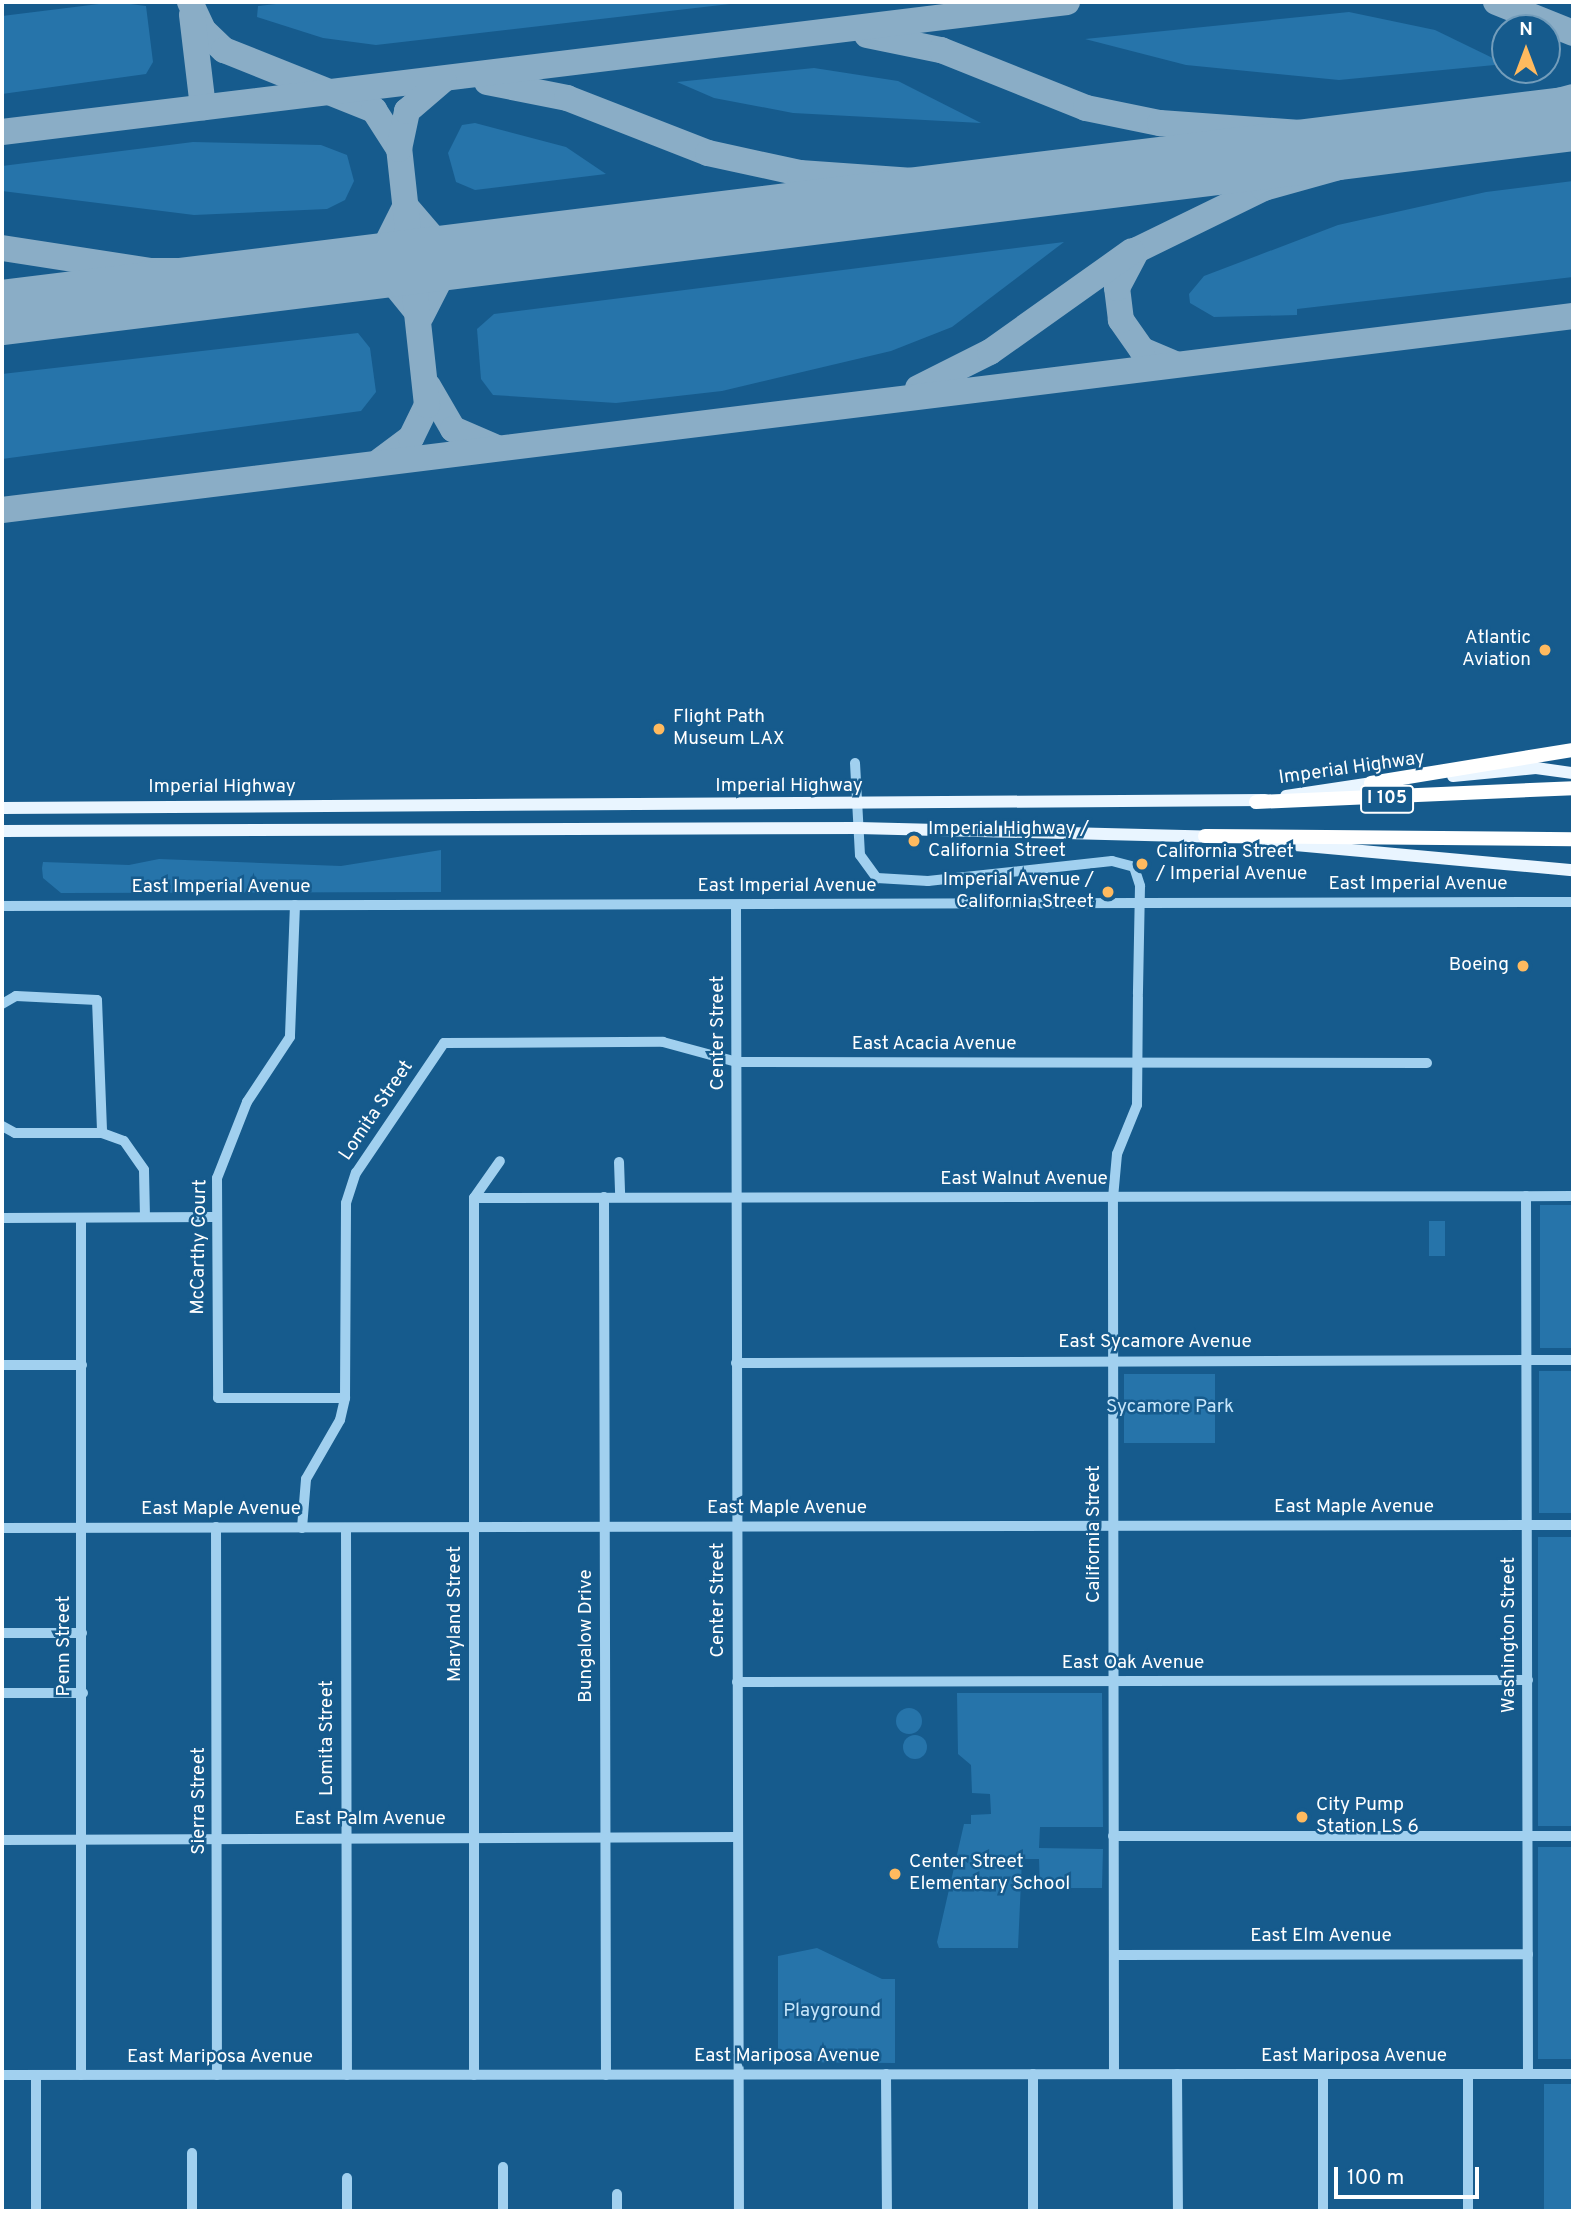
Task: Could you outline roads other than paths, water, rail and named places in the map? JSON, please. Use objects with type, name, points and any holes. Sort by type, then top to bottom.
[{"type":"highway","points":[[1371,783],[1573,750]]},
{"type":"highway","name":"I 105","points":[[1256,802],[1573,788]]},
{"type":"highway","name":"I 105","points":[[1205,836],[1573,839]]},
{"type":"main road","name":"Imperial Highway","points":[[2,808],[1256,802],[1371,783],[1535,768],[1573,773]]},
{"type":"main road","points":[[296,806],[297,828]]},
{"type":"main road","name":"Imperial Highway","points":[[2,831],[858,828],[1205,836],[1573,870]]},
{"type":"street","name":"California Street","points":[[855,763],[862,864],[877,878],[928,881],[1120,861],[1138,874],[1137,1105],[1117,1154],[1113,1198],[1114,2074]]},
{"type":"street","name":"East Imperial Avenue","points":[[2,905],[1573,902]]},
{"type":"street","name":"McCarthy Court","points":[[295,905],[290,1037],[222,1152],[215,1217],[218,1398],[345,1398]]},
{"type":"street","name":"Center Street","points":[[736,905],[739,2211]]},
{"type":"street","points":[[4,1002],[97,1000],[102,1133]]},
{"type":"street","name":"East Acacia Avenue","points":[[444,1044],[663,1042],[737,1062],[1427,1063]]},
{"type":"street","name":"Lomita Street","points":[[302,1528],[306,1479],[340,1420],[345,1398],[346,1203],[356,1173],[444,1044]]},
{"type":"street","points":[[2,1126],[15,1133],[102,1133],[124,1141],[139,1159],[145,1217]]},
{"type":"street","points":[[474,1198],[500,1161]]},
{"type":"street","points":[[619,1162],[620,1196]]},
{"type":"street","name":"Washington Street","points":[[1526,1196],[1528,2074]]},
{"type":"street","name":"East Walnut Avenue","points":[[474,1198],[1573,1196]]},
{"type":"street","name":"Bungalow Drive","points":[[604,1197],[606,2075]]},
{"type":"street","name":"Maryland Street","points":[[474,1198],[474,2075]]},
{"type":"street","name":"Penn Street","points":[[81,1217],[81,2075]]},
{"type":"street","points":[[2,1218],[215,1217]]},
{"type":"street","name":"East Sycamore Avenue","points":[[736,1363],[1573,1360]]},
{"type":"street","points":[[2,1365],[82,1365]]},
{"type":"street","name":"East Maple Avenue","points":[[2,1528],[1573,1525]]},
{"type":"street","name":"Sierra Street","points":[[216,1527],[218,2075]]},
{"type":"street","name":"Lomita Street","points":[[346,1528],[347,2075]]},
{"type":"street","points":[[2,1633],[82,1633]]},
{"type":"street","name":"East Oak Avenue","points":[[737,1682],[1528,1681]]},
{"type":"street","points":[[2,1693],[83,1693]]},
{"type":"street","points":[[1113,1836],[1573,1836]]},
{"type":"street","name":"East Palm Avenue","points":[[2,1840],[738,1838]]},
{"type":"street","name":"East Elm Avenue","points":[[1115,1955],[1528,1954]]},
{"type":"street","points":[[886,2074],[887,2211]]},
{"type":"street","points":[[1032,2211],[1033,2074]]},
{"type":"street","points":[[1177,2074],[1178,2211]]},
{"type":"street","points":[[1323,2074],[1324,2211]]},
{"type":"street","points":[[1468,2074],[1468,2211]]},
{"type":"street","name":"East Mariposa Avenue","points":[[2,2075],[1573,2074]]},
{"type":"street","points":[[36,2075],[36,2211]]},
{"type":"street","points":[[192,2153],[192,2211]]},
{"type":"street","points":[[503,2166],[503,2211]]},
{"type":"street","points":[[348,2178],[348,2211]]},
{"type":"street","points":[[617,2194],[617,2211]]},
{"type":"place","name":"Atlantic Aviation","points":[[1545,650]]},
{"type":"place","name":"Flight Path Museum LAX","points":[[659,729]]},
{"type":"place","name":"Imperial Highway / California Street","points":[[914,841]]},
{"type":"place","name":"California Street / Imperial Avenue","points":[[1142,864]]},
{"type":"place","name":"Imperial Avenue / California Street","points":[[1108,892]]},
{"type":"place","name":"Boeing","points":[[1523,966]]},
{"type":"place","name":"City Pump Station LS 6","points":[[1302,1817]]},
{"type":"place","name":"Center Street Elementary School","points":[[895,1874]]},
{"type":"park label","name":"Sycamore Park","points":[[1170,1408]]},
{"type":"park label","name":"Playground","points":[[832,2012]]}]
